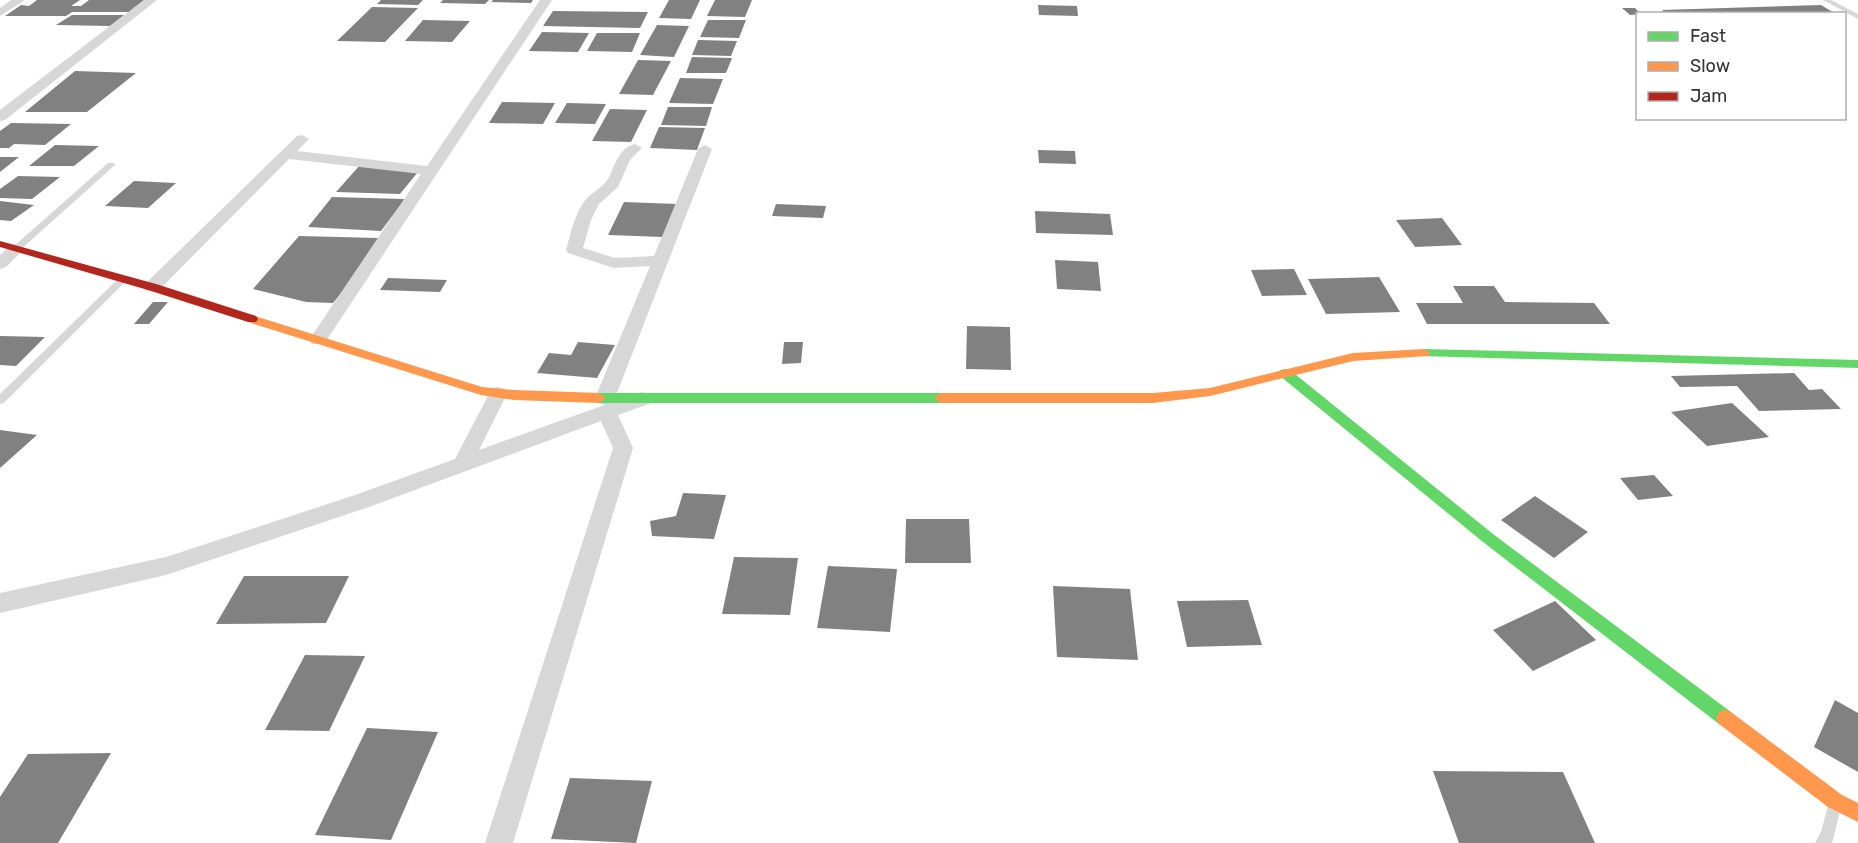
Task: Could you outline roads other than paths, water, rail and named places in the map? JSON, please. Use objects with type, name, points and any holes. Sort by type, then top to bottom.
[{"type":"street","points":[[0,13],[19,0]]},
{"type":"street","points":[[0,117],[151,0]]},
{"type":"street","points":[[318,340],[546,0]]},
{"type":"street","points":[[152,287],[302,139]]},
{"type":"street","points":[[635,148],[624,158],[613,184],[592,202],[583,220],[574,250],[614,262],[660,261]]},
{"type":"street","points":[[500,843],[623,448],[606,406],[660,261],[705,150]]},
{"type":"street","points":[[287,155],[425,170],[430,173]]},
{"type":"street","points":[[0,244],[152,287],[481,391],[606,406]]},
{"type":"street","points":[[0,264],[16,249]]},
{"type":"street","points":[[0,603],[166,566],[362,501],[606,406],[642,399],[1153,398],[1210,393],[1353,357],[1434,353],[1858,364]]},
{"type":"street","points":[[1285,373],[1383,457],[1511,558],[1835,801],[1858,813]]},
{"type":"street","points":[[463,463],[498,394]]},
{"type":"lane","points":[[1826,0],[1858,17]]},
{"type":"lane","points":[[16,249],[111,165]]},
{"type":"lane","points":[[0,400],[123,279]]},
{"type":"lane","points":[[1822,843],[1828,835],[1835,801]]}]
